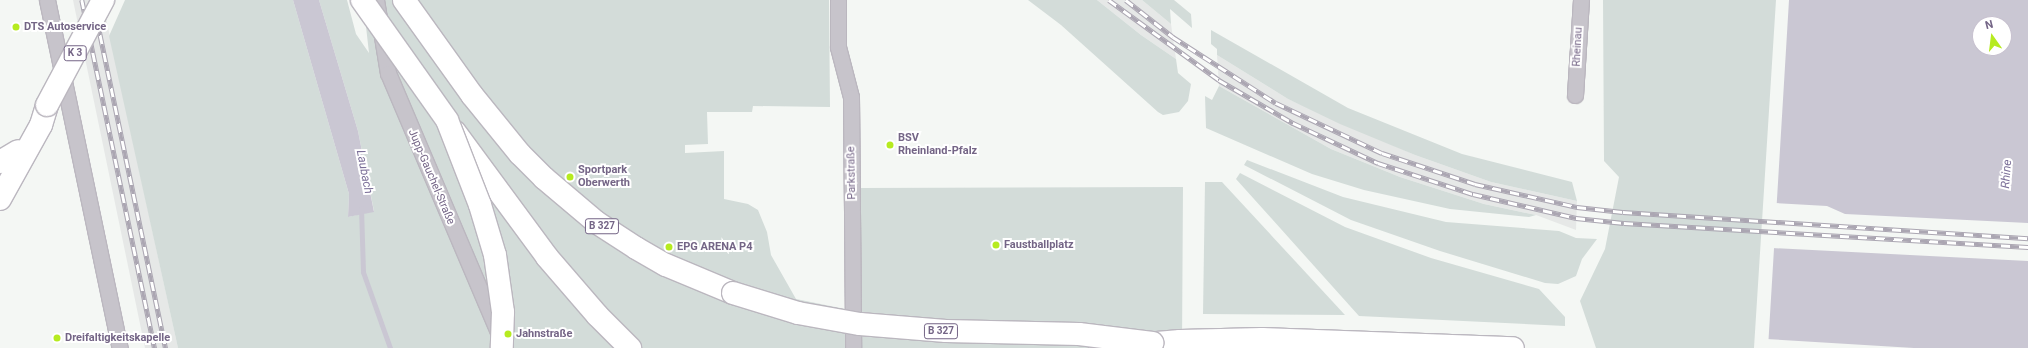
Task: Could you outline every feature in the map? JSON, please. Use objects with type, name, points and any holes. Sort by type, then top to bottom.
[{"type":"main road","name":"K 3","points":[[0,216],[3,186],[9,157],[47,105],[103,0]]},
{"type":"main road","points":[[362,0],[547,257],[597,316],[630,348]]},
{"type":"main road","name":"B 327","points":[[404,0],[472,95],[532,167],[615,235],[687,274],[759,302],[853,323],[946,331],[1079,334],[1152,343]]},
{"type":"main road","name":"K 3","points":[[3,186],[41,125],[47,105]]},
{"type":"main road","points":[[447,120],[480,205],[495,255],[503,312],[503,348]]},
{"type":"main road","name":"B 327","points":[[1100,348],[1152,343],[1318,339],[1513,348]]},
{"type":"street","points":[[47,0],[120,348]]},
{"type":"street","name":"Jupp-Gauchel-Straße","points":[[376,0],[382,49],[394,87],[503,348]]},
{"type":"street","name":"Parkstraße","points":[[838,0],[838,47],[851,97],[853,348]]},
{"type":"street","name":"Rheinau","points":[[1575,94],[1578,1]]},
{"type":"shaded area","points":[[73,0],[102,0],[178,348],[145,348]]},
{"type":"shaded area","name":"Sportpark Oberwerth","points":[[125,0],[293,0],[349,194],[348,217],[374,211],[358,131],[319,0],[347,0],[356,34],[369,53],[363,0],[829,0],[830,107],[753,106],[752,112],[707,112],[708,144],[685,145],[685,153],[724,151],[724,199],[748,204],[758,210],[767,232],[771,255],[796,299],[860,312],[860,188],[1183,187],[1182,348],[178,348],[109,36]]},
{"type":"shaded area","points":[[1028,0],[1097,0],[1141,35],[1176,59],[1178,73],[1191,84],[1188,101],[1179,112],[1163,115],[1158,112],[1061,25]]},
{"type":"shaded area","points":[[1097,0],[1142,0],[1171,24],[1176,59],[1141,35]]},
{"type":"shaded area","points":[[1142,0],[1174,0],[1191,14],[1192,28],[1170,9],[1171,24]]},
{"type":"shaded area","points":[[1603,0],[1776,0],[1754,348],[1596,348],[1580,301],[1605,249],[1619,177],[1604,161]]},
{"type":"shaded area","points":[[1211,30],[1348,108],[1462,154],[1572,182],[1577,201],[1491,182],[1415,155],[1340,124],[1288,99],[1217,55],[1217,49],[1211,44]]},
{"type":"shaded area","points":[[1217,55],[1288,99],[1415,155],[1491,182],[1577,201],[1576,230],[1536,215],[1484,204],[1400,177],[1331,149],[1219,86]]},
{"type":"shaded area","points":[[1219,86],[1331,149],[1400,177],[1484,204],[1536,215],[1529,217],[1450,209],[1364,190],[1312,174],[1206,128],[1205,96],[1212,100]]},
{"type":"shaded area","points":[[1247,160],[1343,197],[1446,222],[1559,231],[1576,238],[1597,239],[1582,259],[1576,276],[1558,284],[1545,283],[1440,251],[1351,220],[1244,165]]},
{"type":"shaded area","points":[[1240,173],[1345,227],[1431,258],[1539,289],[1565,317],[1565,326],[1359,316],[1236,179]]},
{"type":"shaded area","points":[[1205,182],[1222,182],[1345,315],[1203,314]]},
{"type":"water","points":[[293,0],[319,0],[358,131],[374,212],[348,217],[349,194]]},
{"type":"water","name":"Rhine","points":[[1789,0],[2028,0],[2028,348],[1768,348]]},
{"type":"pier","points":[[1775,203],[1827,206],[1845,214],[2028,223],[2028,261],[1772,248]]},
{"type":"pier","points":[[1766,339],[1914,348],[1766,348]]},
{"type":"waterway","name":"Laubach","points":[[361,208],[363,272],[390,348]]},
{"type":"railway","points":[[82,0],[155,348]]},
{"type":"railway","points":[[93,0],[166,348]]},
{"type":"railway","points":[[1109,0],[1219,80],[1293,123],[1378,163],[1473,194],[1576,218],[1624,223],[2028,247]]},
{"type":"railway","points":[[1126,0],[1173,37],[1276,103],[1382,153],[1475,184],[1577,207],[1623,212],[2028,238]]},
{"type":"place","name":"DTS Autoservice","points":[[16,27]]},
{"type":"place","name":"BSV Rheinland-Pfalz","points":[[890,145]]},
{"type":"place","name":"Sportpark Oberwerth","points":[[570,177]]},
{"type":"place","name":"Faustballplatz","points":[[996,245]]},
{"type":"place","name":"EPG ARENA P4","points":[[669,247]]},
{"type":"place","name":"Jahnstraße","points":[[508,334]]},
{"type":"place","name":"Dreifaltigkeitskapelle","points":[[57,338]]}]
